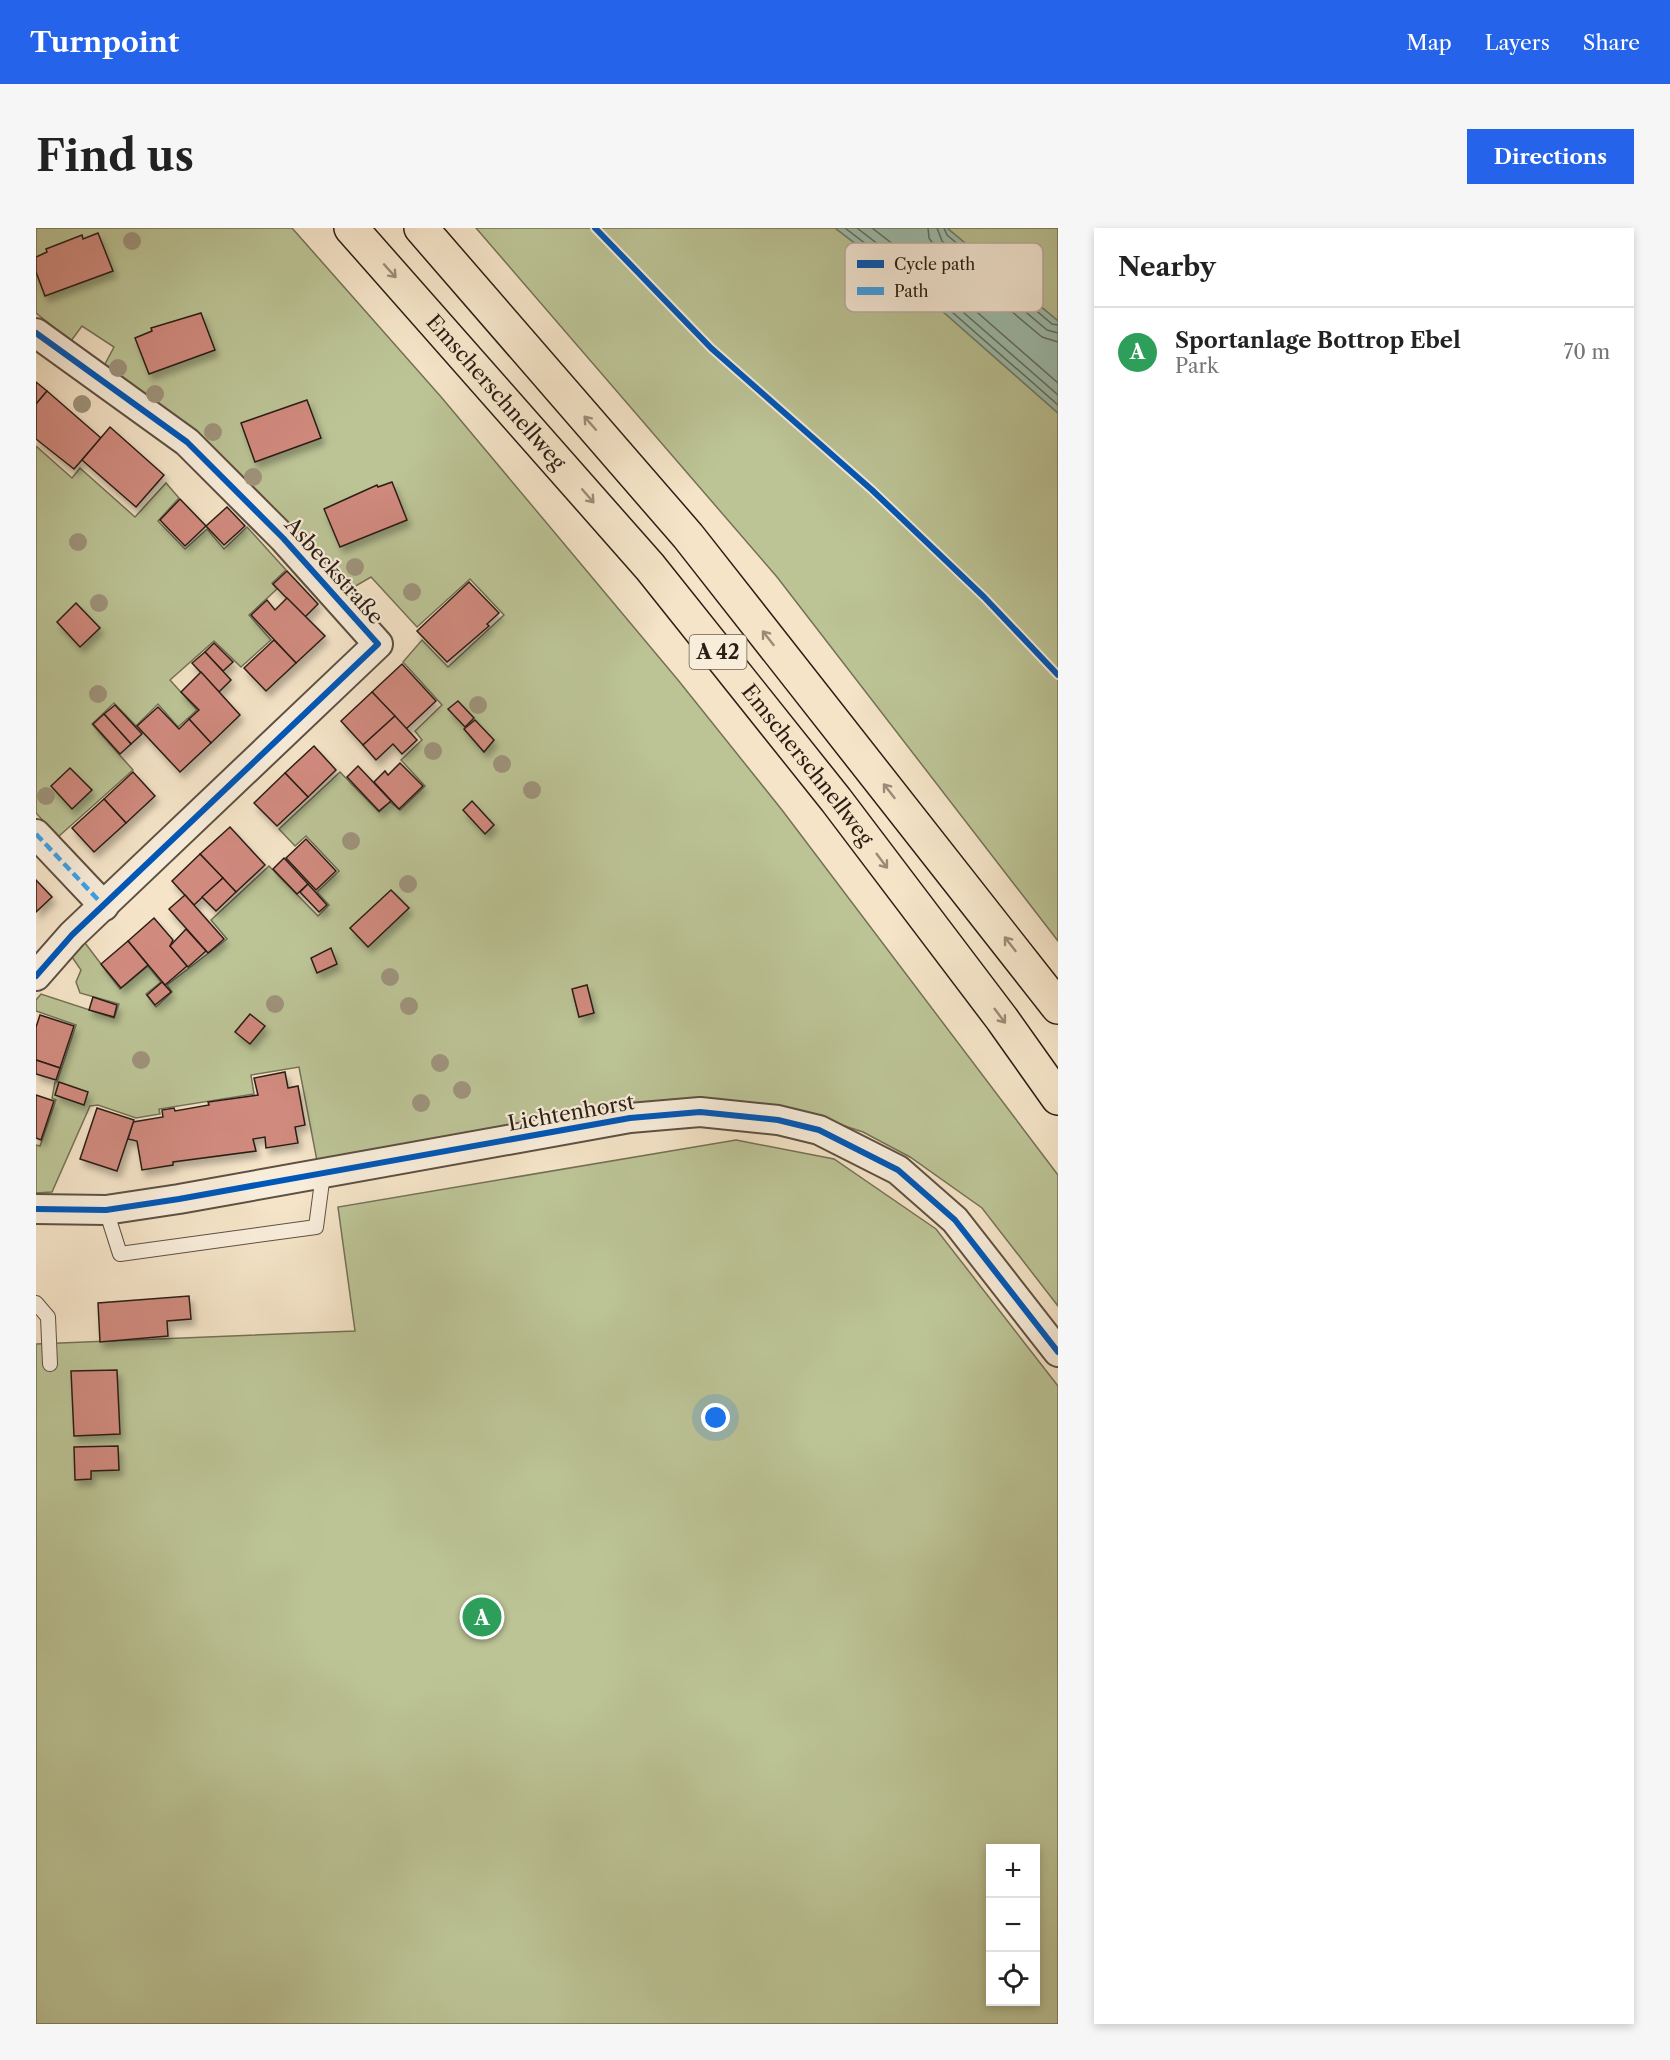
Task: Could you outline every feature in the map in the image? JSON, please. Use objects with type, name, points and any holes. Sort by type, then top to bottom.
[{"type":"highway","name":"Emscherschnellweg","points":[[351,228],[650,567],[836,800],[1002,1019],[1058,1098]]},
{"type":"highway","name":"A 42","points":[[421,228],[688,536],[1058,1007]]},
{"type":"street","name":"Asbeckstraße","points":[[36,333],[187,442],[284,538],[378,644],[104,906],[36,976]]},
{"type":"street","points":[[36,834],[104,906]]},
{"type":"street","name":"Lichtenhorst","points":[[36,1209],[106,1210],[323,1174],[630,1118],[700,1112],[778,1120],[809,1128],[858,1148],[898,1170],[955,1220],[1058,1352]]},
{"type":"lane","points":[[106,1210],[120,1254],[316,1227],[323,1174]]},
{"type":"lane","points":[[36,1303],[48,1317],[50,1365]]},
{"type":"shaded area","points":[[36,228],[292,228],[442,398],[678,680],[782,810],[1058,1175],[1058,1306],[982,1208],[910,1157],[863,1132],[793,1109],[318,1166],[299,1067],[251,1075],[254,1094],[159,1109],[160,1114],[136,1118],[98,1105],[90,1106],[52,1192],[36,1193],[36,1145],[40,1146],[56,1100],[52,1098],[55,1082],[57,1082],[76,1025],[36,1011],[36,1000],[41,994],[114,1018],[119,1004],[80,993],[76,982],[81,970],[72,957],[85,943],[120,989],[148,966],[161,982],[146,994],[156,1007],[172,992],[167,985],[227,939],[211,920],[269,866],[318,916],[329,905],[317,892],[339,871],[306,836],[295,846],[279,829],[340,772],[379,812],[390,802],[400,810],[425,786],[401,760],[422,740],[415,731],[442,705],[403,662],[422,640],[448,667],[504,615],[470,579],[417,627],[371,577],[347,591],[194,435],[105,364],[114,347],[82,326],[71,341],[36,313]]},
{"type":"shaded area","points":[[476,228],[835,228],[855,243],[845,243],[845,312],[943,312],[1058,413],[1058,941],[777,577]]},
{"type":"shaded area","points":[[947,228],[1058,228],[1058,321],[1043,308],[1043,243],[965,243]]},
{"type":"shaded area","points":[[36,446],[72,478],[80,468],[135,517],[166,483],[179,498],[158,521],[185,549],[207,529],[224,549],[247,527],[286,570],[272,583],[277,589],[249,615],[271,640],[241,667],[214,641],[170,680],[197,710],[178,727],[158,704],[136,726],[114,703],[92,724],[133,770],[58,837],[36,813]]},
{"type":"shaded area","points":[[736,1140],[834,1159],[936,1229],[1058,1386],[1058,2024],[36,2024],[36,1344],[355,1331],[338,1207]]},
{"type":"water","points":[[835,228],[947,228],[965,243],[855,243]]},
{"type":"water","points":[[1043,308],[1058,321],[1058,413],[943,312],[1043,312]]},
{"type":"building","points":[[98,233],[113,271],[45,296],[36,272],[36,257],[47,252],[46,249],[82,235],[83,239]]},
{"type":"building","points":[[201,313],[215,350],[149,374],[135,338],[152,331],[151,328]]},
{"type":"building","points":[[36,382],[47,391],[36,404]]},
{"type":"building","points":[[47,391],[101,438],[74,469],[36,439],[36,404]]},
{"type":"building","points":[[307,400],[321,438],[255,462],[241,423]]},
{"type":"building","points":[[110,427],[164,475],[136,507],[82,460]]},
{"type":"building","points":[[392,482],[407,520],[340,547],[324,509],[377,485],[378,487]]},
{"type":"building","points":[[180,499],[206,526],[185,546],[160,520]]},
{"type":"building","points":[[227,507],[245,526],[224,545],[206,526]]},
{"type":"building","points":[[287,571],[318,604],[305,617],[273,584]]},
{"type":"building","points":[[469,582],[499,613],[487,624],[489,626],[447,662],[417,631]]},
{"type":"building","points":[[287,598],[325,636],[296,663],[251,615],[267,600],[275,610]]},
{"type":"building","points":[[76,603],[100,628],[80,647],[57,622]]},
{"type":"building","points":[[274,640],[296,663],[266,691],[244,668]]},
{"type":"building","points":[[214,643],[233,662],[223,671],[205,652]]},
{"type":"building","points":[[205,652],[231,680],[219,692],[192,663]]},
{"type":"building","points":[[402,664],[436,701],[406,729],[372,692]]},
{"type":"building","points":[[201,672],[240,715],[211,743],[189,719],[199,710],[181,692]]},
{"type":"building","points":[[372,692],[395,716],[363,745],[341,721]]},
{"type":"building","points":[[458,701],[474,718],[465,727],[448,709]]},
{"type":"building","points":[[115,705],[142,734],[131,744],[104,714]]},
{"type":"building","points":[[158,707],[179,729],[189,719],[211,743],[180,772],[137,726]]},
{"type":"building","points":[[104,714],[131,744],[120,754],[93,724]]},
{"type":"building","points":[[395,716],[417,740],[402,754],[393,744],[376,760],[363,745]]},
{"type":"building","points":[[475,720],[494,740],[484,752],[464,729]]},
{"type":"building","points":[[314,746],[336,770],[308,797],[285,773]]},
{"type":"building","points":[[400,763],[423,786],[399,809],[374,782],[385,771],[388,775]]},
{"type":"building","points":[[358,766],[391,801],[379,811],[347,777]]},
{"type":"building","points":[[70,768],[92,790],[72,809],[51,786]]},
{"type":"building","points":[[133,772],[155,796],[126,823],[104,799]]},
{"type":"building","points":[[285,773],[308,797],[277,826],[254,803]]},
{"type":"building","points":[[104,799],[126,823],[94,852],[72,828]]},
{"type":"building","points":[[472,801],[494,825],[485,834],[463,810]]},
{"type":"building","points":[[230,827],[265,865],[236,892],[200,854]]},
{"type":"building","points":[[306,839],[336,871],[316,890],[286,858]]},
{"type":"building","points":[[200,854],[223,878],[194,905],[172,881]]},
{"type":"building","points":[[284,858],[308,884],[297,894],[273,869]]},
{"type":"building","points":[[223,878],[236,892],[216,911],[202,897]]},
{"type":"building","points":[[36,880],[52,897],[36,912]]},
{"type":"building","points":[[308,884],[327,905],[319,912],[300,892]]},
{"type":"building","points":[[391,890],[409,908],[368,947],[350,928]]},
{"type":"building","points":[[185,895],[224,939],[208,953],[169,909]]},
{"type":"building","points":[[154,918],[173,940],[170,946],[187,966],[165,985],[128,941]]},
{"type":"building","points":[[186,929],[206,951],[188,967],[170,946]]},
{"type":"building","points":[[128,941],[148,965],[121,988],[101,964]]},
{"type":"building","points":[[331,948],[337,964],[317,973],[311,958]]},
{"type":"building","points":[[162,982],[171,992],[155,1005],[147,995]]},
{"type":"building","points":[[587,985],[594,1013],[579,1017],[572,989]]},
{"type":"building","points":[[93,997],[117,1005],[114,1017],[89,1010]]},
{"type":"building","points":[[250,1014],[265,1026],[250,1044],[235,1032]]},
{"type":"building","points":[[40,1015],[74,1026],[60,1068],[36,1060],[36,1027]]},
{"type":"building","points":[[36,1060],[60,1068],[56,1080],[36,1074]]},
{"type":"building","points":[[285,1072],[288,1088],[298,1086],[305,1125],[295,1127],[298,1143],[266,1148],[265,1137],[253,1139],[256,1151],[173,1162],[173,1165],[142,1170],[137,1141],[128,1139],[133,1122],[163,1117],[162,1110],[174,1108],[175,1111],[209,1105],[208,1102],[258,1095],[254,1078]]},
{"type":"building","points":[[59,1082],[88,1092],[84,1105],[55,1095]]},
{"type":"building","points":[[36,1095],[54,1101],[41,1140],[36,1138]]},
{"type":"building","points":[[97,1108],[134,1120],[117,1171],[80,1159]]},
{"type":"building","points":[[189,1296],[191,1319],[167,1321],[168,1336],[100,1342],[98,1303]]},
{"type":"building","points":[[117,1370],[120,1434],[74,1436],[71,1371]]},
{"type":"building","points":[[118,1446],[119,1470],[91,1471],[91,1479],[75,1480],[74,1447]]},
{"type":"marked path","points":[[36,834],[104,906]]},
{"type":"cycle path","points":[[595,228],[711,348],[872,490],[984,597],[1058,675]]},
{"type":"cycle path","points":[[36,333],[187,442],[283,538],[378,644],[72,935],[36,976]]},
{"type":"cycle path","points":[[36,1209],[106,1210],[179,1199],[630,1118],[700,1112],[778,1120],[819,1130],[898,1170],[955,1220],[1058,1352]]},
{"type":"place","name":"Sportanlage Bottrop Ebel","points":[[482,1617]]}]
